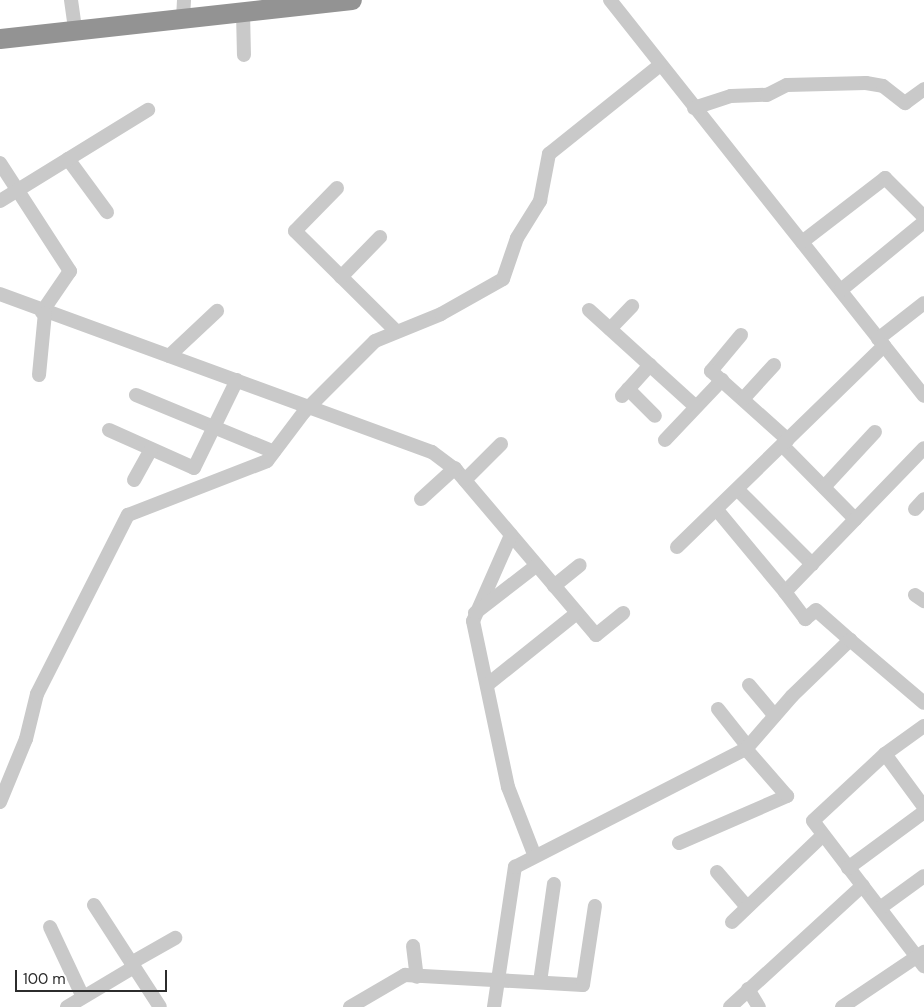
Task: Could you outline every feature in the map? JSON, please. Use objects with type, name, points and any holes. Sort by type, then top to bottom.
[{"type":"highway","points":[[0,39],[75,30],[184,9],[243,12],[352,0]]},
{"type":"street","points":[[71,0],[75,30]]},
{"type":"street","points":[[610,0],[924,396]]},
{"type":"street","points":[[243,12],[244,55]]},
{"type":"street","points":[[0,802],[26,739],[38,694],[128,514],[145,504],[261,464],[274,452],[362,352],[395,330],[441,314],[503,279],[517,238],[540,200],[550,154],[660,65]]},
{"type":"street","points":[[694,108],[731,96],[767,94],[787,85],[866,83],[882,86],[905,103],[923,92]]},
{"type":"street","points":[[0,201],[148,110]]},
{"type":"street","points":[[68,159],[107,212]]},
{"type":"street","points":[[0,163],[16,192],[70,271],[44,312],[40,376]]},
{"type":"street","points":[[802,242],[885,178],[924,216]]},
{"type":"street","points":[[337,188],[295,231],[395,330]]},
{"type":"street","points":[[840,290],[924,222]]},
{"type":"street","points":[[341,277],[380,237]]},
{"type":"street","points":[[0,294],[44,312],[237,380],[432,452],[455,468],[596,634],[623,613]]},
{"type":"street","points":[[677,547],[738,490],[881,343],[924,303]]},
{"type":"street","points":[[610,329],[632,306]]},
{"type":"street","points":[[170,356],[217,310]]},
{"type":"street","points":[[588,310],[696,407]]},
{"type":"street","points":[[740,335],[711,370],[743,399],[855,520]]},
{"type":"street","points":[[743,399],[774,365]]},
{"type":"street","points":[[650,366],[625,392],[655,416]]},
{"type":"street","points":[[109,430],[194,468],[237,380]]},
{"type":"street","points":[[665,440],[722,380]]},
{"type":"street","points":[[136,395],[274,452]]},
{"type":"street","points":[[824,488],[876,432]]},
{"type":"street","points":[[465,480],[501,444]]},
{"type":"street","points":[[785,592],[924,448]]},
{"type":"street","points":[[134,480],[151,449]]},
{"type":"street","points":[[421,499],[455,468]]},
{"type":"street","points":[[738,490],[812,564]]},
{"type":"street","points":[[717,510],[805,619],[816,610],[924,703]]},
{"type":"street","points":[[510,534],[474,613],[508,787],[534,854]]},
{"type":"street","points":[[474,613],[537,565]]},
{"type":"street","points":[[554,586],[580,565]]},
{"type":"street","points":[[487,685],[577,613]]},
{"type":"street","points":[[494,1007],[515,866],[534,854],[659,797],[747,748],[775,716],[850,640]]},
{"type":"street","points":[[749,685],[775,716]]},
{"type":"street","points":[[679,843],[787,796],[747,748],[718,709]]},
{"type":"street","points":[[842,1007],[922,958],[822,836],[813,821],[885,754],[924,726]]},
{"type":"street","points":[[885,754],[924,807]]},
{"type":"street","points":[[848,868],[924,812]]},
{"type":"street","points":[[732,922],[822,836]]},
{"type":"street","points":[[717,872],[747,907]]},
{"type":"street","points":[[880,908],[924,876]]},
{"type":"street","points":[[540,982],[554,884]]},
{"type":"street","points":[[730,1007],[863,885]]},
{"type":"street","points":[[94,905],[160,1007]]},
{"type":"street","points":[[350,1007],[405,975],[583,985],[595,906]]},
{"type":"street","points":[[50,927],[83,997]]},
{"type":"street","points":[[67,1007],[175,938]]},
{"type":"street","points":[[413,946],[417,977]]},
{"type":"street","points":[[748,989],[759,1007]]}]
